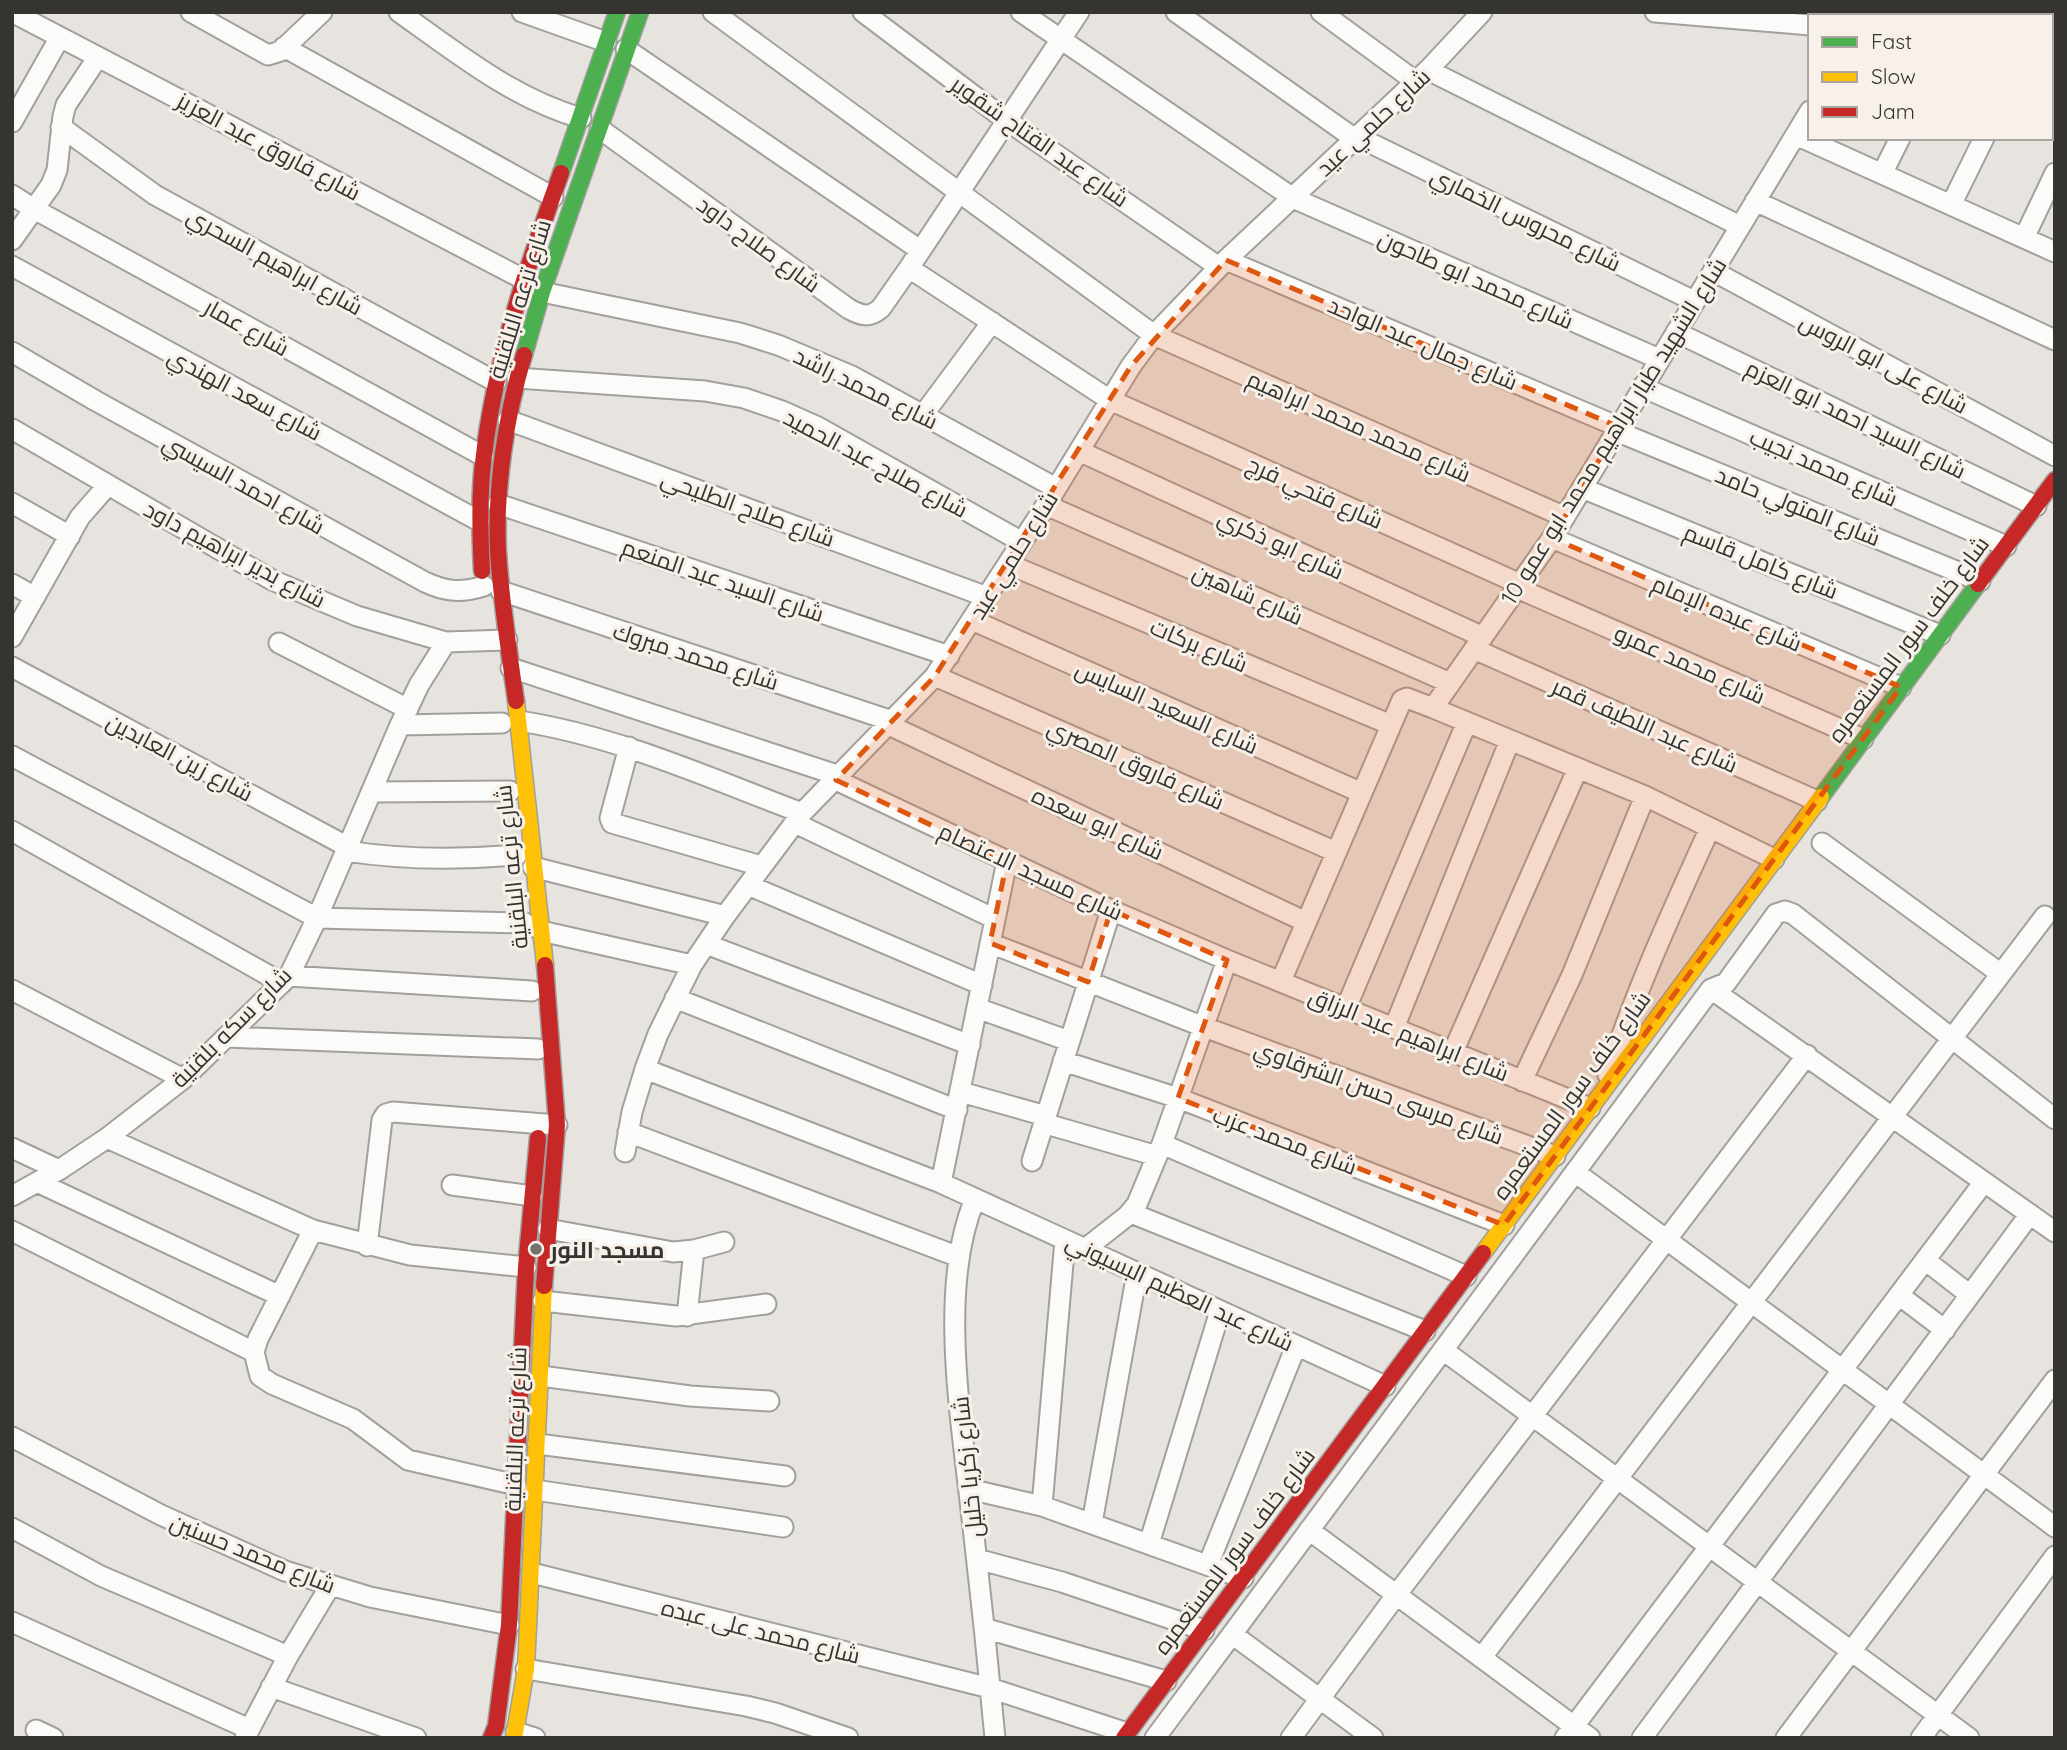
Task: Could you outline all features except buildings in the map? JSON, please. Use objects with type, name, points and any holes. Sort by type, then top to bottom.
[{"type":"street","name":"شارع فاروق عبد العزيز","points":[[12,12],[525,281]]},
{"type":"street","points":[[191,12],[264,54],[277,54],[315,14]]},
{"type":"street","points":[[399,12],[512,90],[534,102],[581,118]]},
{"type":"street","points":[[522,12],[606,42]]},
{"type":"street","name":"شارع ترعه البلقنية","points":[[490,592],[508,420],[517,378],[542,292],[640,12]]},
{"type":"street","name":"شارع محمد محمد ابراهيم","points":[[713,12],[1154,335],[1564,517]]},
{"type":"street","name":"شارع عبد الفتاح شقوير","points":[[863,12],[1006,120],[1223,263]]},
{"type":"street","name":"شارع محمد ابو طاحون","points":[[1021,12],[1293,198],[1659,359]]},
{"type":"street","name":"شارع صلاح داود","points":[[600,129],[860,315],[875,313],[909,268],[1079,12]]},
{"type":"street","name":"شارع محروس الخماري","points":[[1176,12],[1356,138],[1695,301]]},
{"type":"street","points":[[1321,12],[1422,76],[1740,226]]},
{"type":"street","name":"شارع حلمي عيد","points":[[625,1152],[645,1069],[692,965],[798,818],[935,676],[1131,366],[1154,335],[1223,263],[1422,76],[1482,12]]},
{"type":"street","points":[[1655,12],[1766,17],[1808,25]]},
{"type":"street","name":"شارع ترعه البلقنية","points":[[497,646],[479,521],[483,456],[496,382],[525,281],[606,42],[612,14]]},
{"type":"street","points":[[12,122],[60,37]]},
{"type":"street","points":[[284,47],[553,197]]},
{"type":"street","points":[[626,49],[920,250]]},
{"type":"street","points":[[12,240],[51,185],[57,170],[66,105],[98,57]]},
{"type":"street","name":"شارع الشهيد طيار ابراهيم محمد ابو عمو 10","points":[[1433,708],[1552,538],[1808,114]]},
{"type":"street","name":"شارع ابراهيم السحري","points":[[61,127],[155,195],[496,382]]},
{"type":"street","points":[[1796,135],[2055,252]]},
{"type":"street","points":[[1882,174],[1899,140]]},
{"type":"street","points":[[1951,205],[1983,140]]},
{"type":"street","points":[[2024,238],[2055,173]]},
{"type":"street","name":"شارع عمار","points":[[12,195],[483,456]]},
{"type":"street","points":[[1755,201],[2055,340]]},
{"type":"street","name":"شارع جمال عبد الواحد","points":[[1223,263],[1617,429]]},
{"type":"street","name":"شارع سعد الهندي","points":[[12,266],[479,521]]},
{"type":"street","name":"شارع فتحي فرج","points":[[909,268],[1110,400],[1519,586]]},
{"type":"street","name":"شارع على ابو الروس","points":[[1713,271],[2055,456]]},
{"type":"street","name":"شارع محمد راشد","points":[[542,292],[740,333],[778,345],[852,376],[923,415],[1051,496]]},
{"type":"street","points":[[923,415],[992,323]]},
{"type":"street","name":"شارع السيد احمد ابو العزم","points":[[1676,332],[2036,506]]},
{"type":"street","name":"شارع احمد السيسي","points":[[12,352],[425,582],[454,592],[490,592]]},
{"type":"street","name":"شارع صلاح عبد الحميد","points":[[517,378],[705,391],[757,402],[818,428],[1022,542]]},
{"type":"street","name":"شارع محمد نجيب","points":[[1642,387],[2006,546]]},
{"type":"street","name":"شارع صلاح الطليحي","points":[[508,420],[987,597]]},
{"type":"street","name":"شارع بدير ابراهيم داود","points":[[12,429],[293,590],[357,617],[446,642],[497,646]]},
{"type":"street","name":"شارع المتولي حامد","points":[[1617,429],[1980,581]]},
{"type":"street","name":"شارع ابو ذكري","points":[[1079,451],[1478,643]]},
{"type":"street","name":"شارع خلف سور المستعمره","points":[[1126,1736],[2055,480]]},
{"type":"street","points":[[12,637],[80,517],[108,485]]},
{"type":"street","name":"شارع كامل قاسم","points":[[1582,488],[1940,635]]},
{"type":"street","name":"شارع شاهين","points":[[1051,496],[1450,683]]},
{"type":"street","points":[[12,503],[70,536]]},
{"type":"street","name":"شارع السيد عبد المنعم","points":[[498,504],[949,656]]},
{"type":"street","name":"شارع عبده الإمام","points":[[1552,538],[1901,687]]},
{"type":"street","name":"شارع بركات","points":[[1008,564],[1391,725]]},
{"type":"street","points":[[12,584],[35,597]]},
{"type":"street","name":"شارع محمد عمرو","points":[[1519,586],[1863,739]]},
{"type":"street","name":"شارع محمد مبروك","points":[[490,592],[890,722]]},
{"type":"street","name":"شارع ترعه البلقنية","points":[[488,620],[497,646],[511,668],[506,723],[533,927],[554,1057],[548,1125],[548,1229],[532,1573],[526,1669],[515,1735]]},
{"type":"street","name":"شارع السعيد السايس","points":[[972,620],[1362,793]]},
{"type":"street","name":"شارع سكه بلقنية","points":[[12,1196],[59,1170],[107,1138],[183,1079],[285,980],[317,918],[404,717],[446,642]]},
{"type":"street","points":[[279,643],[404,717],[556,727],[629,747],[798,818],[995,919]]},
{"type":"street","name":"شارع عبد اللطيف قمر","points":[[1478,643],[1817,801]]},
{"type":"street","name":"شارع زين العابدين","points":[[12,667],[347,849],[392,858],[525,861],[725,916]]},
{"type":"street","name":"شارع مسجد الاعتصام","points":[[511,668],[838,778],[1007,861],[1227,960]]},
{"type":"street","name":"شارع فاروق المصري","points":[[935,676],[1336,852]]},
{"type":"street","points":[[1281,981],[1405,698],[1645,796],[1774,859]]},
{"type":"street","name":"شارع ابو سعده","points":[[890,722],[1306,922]]},
{"type":"street","points":[[1346,1008],[1467,722]]},
{"type":"street","points":[[1394,1028],[1510,740]]},
{"type":"street","points":[[629,747],[610,818],[616,827],[682,842],[761,866]]},
{"type":"street","points":[[12,756],[317,918],[533,927],[692,965]]},
{"type":"street","points":[[1453,1052],[1578,768]]},
{"type":"street","points":[[371,792],[509,784]]},
{"type":"street","name":"شارع ترعه البلقنية","points":[[509,784],[525,861]]},
{"type":"street","points":[[1522,1081],[1572,975],[1645,796]]},
{"type":"street","points":[[1604,1090],[1644,975],[1710,828]]},
{"type":"street","points":[[12,831],[285,980],[532,991]]},
{"type":"street","points":[[1822,844],[2001,974]]},
{"type":"street","points":[[941,1183],[1007,861]]},
{"type":"street","points":[[748,885],[982,985]]},
{"type":"street","points":[[1031,1161],[1111,909]]},
{"type":"street","points":[[1155,1738],[1712,989],[1726,983],[1776,914],[1789,912],[2055,1119]]},
{"type":"street","points":[[1482,1657],[2045,916]]},
{"type":"street","name":"شارع ترعه البلقنية","points":[[491,1738],[506,1660],[509,1625],[526,1266],[532,1196],[548,1125],[532,991],[533,927]]},
{"type":"street","name":"شارع مرسى حسن الشرقاوي","points":[[990,943],[1204,1027],[1555,1156]]},
{"type":"street","points":[[706,944],[970,1045]]},
{"type":"street","points":[[1085,1249],[1130,1213],[1137,1204],[1160,1150],[1227,960]]},
{"type":"street","name":"شارع ابراهيم عبد الرزاق","points":[[1227,960],[1590,1108]]},
{"type":"street","points":[[1712,989],[2055,1232]]},
{"type":"street","points":[[12,990],[183,1079]]},
{"type":"street","points":[[675,998],[959,1101],[1160,1150],[1466,1276]]},
{"type":"street","points":[[978,1008],[1069,1041]]},
{"type":"street","points":[[226,1037],[538,1049]]},
{"type":"street","points":[[1290,1738],[1807,1055]]},
{"type":"street","name":"شارع محمد عزب","points":[[1063,1061],[1178,1098],[1504,1225]]},
{"type":"street","name":"شارع عبد العظيم البسيوني","points":[[645,1069],[941,1183],[1385,1386]]},
{"type":"street","points":[[367,1246],[382,1120],[386,1114],[393,1112],[548,1125]]},
{"type":"street","points":[[628,1132],[959,1257]]},
{"type":"street","points":[[107,1138],[313,1230],[410,1255],[526,1266]]},
{"type":"street","points":[[12,1148],[59,1170]]},
{"type":"street","points":[[1575,1172],[2055,1527]]},
{"type":"street","points":[[37,1182],[280,1296]]},
{"type":"street","points":[[1570,1732],[1984,1182]]},
{"type":"street","points":[[452,1185],[532,1196]]},
{"type":"street","name":"شارع زكريا خليل","points":[[975,1199],[967,1219],[959,1257],[956,1328],[959,1390],[995,1738]]},
{"type":"street","points":[[1130,1213],[1425,1331]]},
{"type":"street","points":[[1642,1738],[2030,1214]]},
{"type":"street","points":[[548,1229],[656,1250],[694,1250],[724,1242]]},
{"type":"street","points":[[313,1230],[258,1339],[254,1352],[260,1376],[272,1384],[353,1419],[401,1457],[516,1485]]},
{"type":"street","points":[[12,1231],[254,1352]]},
{"type":"street","points":[[1042,1506],[1065,1240]]},
{"type":"street","points":[[687,1316],[694,1250]]},
{"type":"street","points":[[1925,1260],[1970,1295]]},
{"type":"street","points":[[1092,1523],[1138,1273]]},
{"type":"street","points":[[1899,1295],[1945,1329]]},
{"type":"street","points":[[543,1301],[687,1316],[766,1304]]},
{"type":"street","points":[[1149,1544],[1220,1311]]},
{"type":"street","points":[[1208,1565],[1296,1346]]},
{"type":"street","points":[[1443,1350],[1969,1738]]},
{"type":"street","points":[[541,1377],[690,1396],[769,1401]]},
{"type":"street","points":[[1786,1738],[2055,1380]]},
{"type":"street","name":"شارع محمد حسنين","points":[[12,1437],[161,1516],[285,1571],[330,1587],[509,1625]]},
{"type":"street","points":[[538,1444],[785,1476]]},
{"type":"street","points":[[969,1489],[1042,1506],[1243,1577]]},
{"type":"street","points":[[536,1490],[783,1527]]},
{"type":"street","points":[[12,1528],[101,1576],[288,1656]]},
{"type":"street","points":[[1309,1530],[1482,1657],[1570,1732],[1590,1738]]},
{"type":"street","points":[[1921,1738],[2055,1556]]},
{"type":"street","points":[[977,1559],[1062,1581],[1204,1630]]},
{"type":"street","name":"شارع محمد على عبده","points":[[532,1573],[990,1688],[1126,1736]]},
{"type":"street","points":[[12,1622],[247,1733],[288,1656],[330,1587]]},
{"type":"street","points":[[984,1628],[1166,1681]]},
{"type":"street","points":[[1232,1634],[1373,1738]]},
{"type":"street","points":[[526,1669],[746,1706],[785,1716],[848,1738]]},
{"type":"street","points":[[271,1688],[416,1738]]},
{"type":"street","points":[[515,1735],[536,1738]]},
{"type":"highlighted area","points":[[1226,260],[1619,427],[1552,538],[1901,687],[1504,1225],[1178,1098],[1227,960],[1111,910],[1088,982],[990,943],[1007,861],[836,780],[935,676],[1131,366]]},
{"type":"traffic: fast","points":[[561,173],[617,12]]},
{"type":"traffic: fast","points":[[524,355],[542,292],[640,12]]},
{"type":"traffic: fast","points":[[1821,797],[1978,584]]},
{"type":"traffic: slow","points":[[516,701],[545,965]]},
{"type":"traffic: slow","points":[[1483,1253],[1821,797]]},
{"type":"traffic: slow","points":[[514,1738],[526,1669],[544,1286]]},
{"type":"traffic: jam","points":[[482,571],[482,476],[495,389],[513,316],[561,173]]},
{"type":"traffic: jam","points":[[516,701],[501,589],[498,502],[503,452],[524,355]]},
{"type":"traffic: jam","points":[[1978,584],[2055,480]]},
{"type":"traffic: jam","points":[[544,1286],[557,1125],[545,965]]},
{"type":"traffic: jam","points":[[491,1738],[496,1726],[509,1625],[526,1267],[538,1138]]},
{"type":"traffic: jam","points":[[1124,1738],[1483,1253]]},
{"type":"place","name":"مسجد النور","points":[[536,1249]]}]
